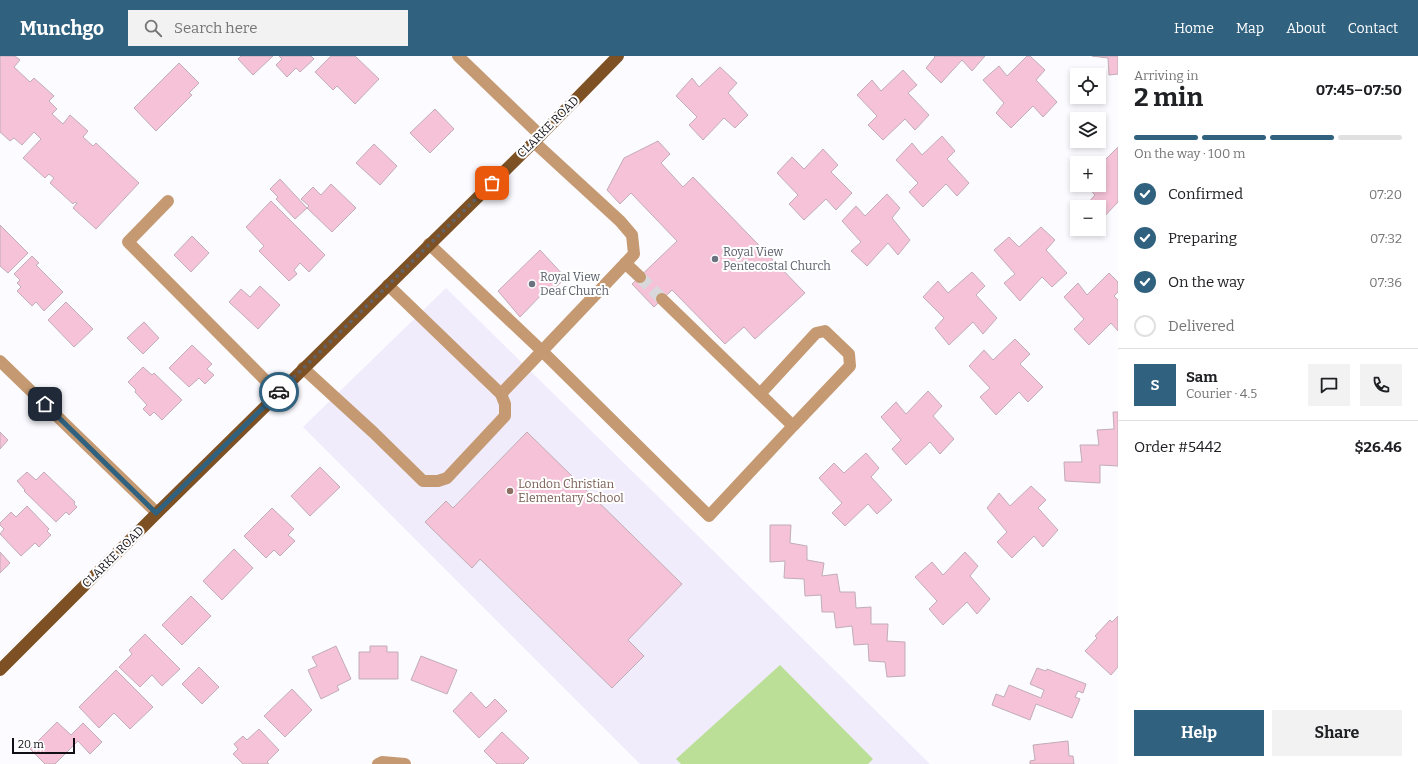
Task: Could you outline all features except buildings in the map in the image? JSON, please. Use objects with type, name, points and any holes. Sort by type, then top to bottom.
[{"type":"main road","name":"CLARKE ROAD","points":[[0,670],[156,513],[537,138],[618,56]]},
{"type":"street","points":[[458,56],[632,235],[634,254],[501,394]]},
{"type":"street","points":[[168,201],[128,242],[278,393]]},
{"type":"street","points":[[429,244],[542,351],[708,516],[850,366],[849,354],[825,331],[816,332],[760,394]]},
{"type":"street","points":[[625,263],[640,277]]},
{"type":"street","points":[[303,368],[374,433],[423,481],[438,481],[447,478],[505,416],[505,404],[501,394],[388,285]]},
{"type":"street","points":[[662,299],[793,426]]},
{"type":"street","points":[[0,361],[156,513]]},
{"type":"street","points":[[378,764],[382,762],[405,764]]},
{"type":"shaded area","name":"London Christian Elementary School","points":[[446,288],[930,764],[640,764],[303,427]]},
{"type":"green space","points":[[780,665],[873,759],[868,764],[681,764],[676,759]]},
{"type":"tunnel","points":[[640,277],[662,299]]},
{"type":"way so far","points":[[279,392],[492,183]]},
{"type":"place","name":"Royal View Pentecostal Church","points":[[715,259]]},
{"type":"place","name":"Royal View Deaf Church","points":[[532,284]]},
{"type":"place","name":"London Christian Elementary School","points":[[510,491]]},
{"type":"route","points":[[45,404],[156,513],[279,392]]}]
